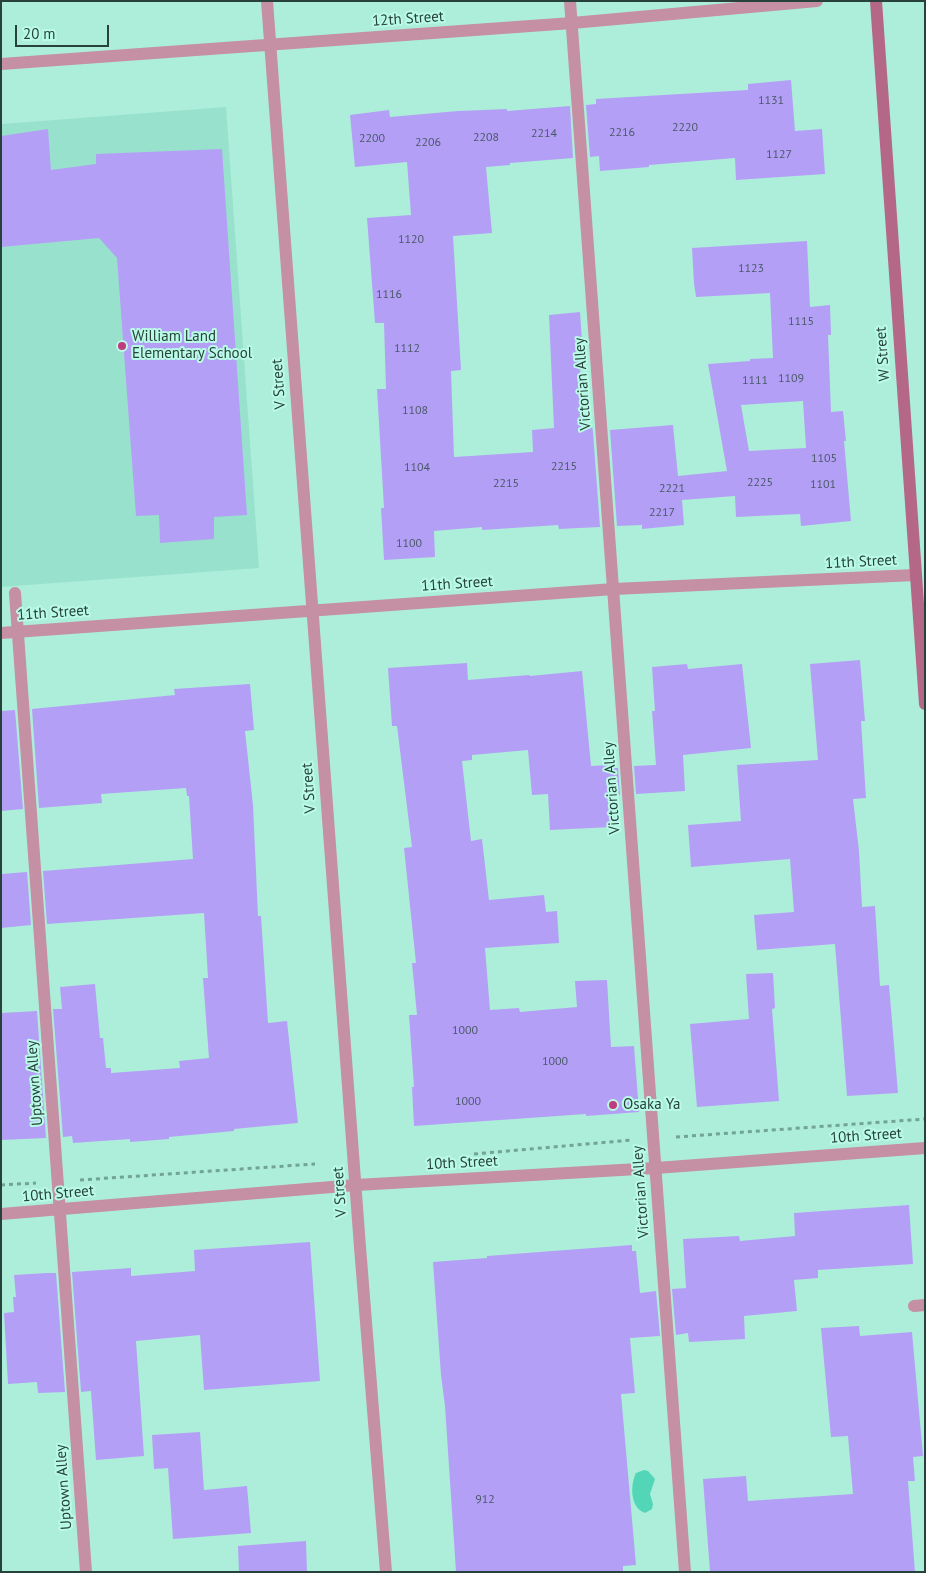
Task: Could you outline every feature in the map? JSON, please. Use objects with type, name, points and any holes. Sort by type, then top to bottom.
[{"type":"main road","name":"W Street","points":[[876,1],[920,572],[925,704]]},
{"type":"street","name":"V Street","points":[[267,1],[386,1572]]},
{"type":"street","name":"Victorian Alley","points":[[570,1],[685,1572]]},
{"type":"street","name":"12th Street","points":[[1,64],[572,23],[817,1]]},
{"type":"street","name":"11th Street","points":[[1,633],[614,589],[920,572]]},
{"type":"street","name":"Uptown Alley","points":[[16,593],[86,1572]]},
{"type":"street","name":"10th Street","points":[[1,1214],[356,1186],[656,1168],[925,1148]]},
{"type":"path","points":[[470,1156],[479,1153],[654,1138],[925,1119]]},
{"type":"path","points":[[1,1185],[317,1164]]},
{"type":"shaded area","name":"William Land Elementary School","points":[[226,107],[259,568],[1,587],[1,124]]},
{"type":"shaded area","points":[[644,1470],[648,1471],[655,1479],[650,1494],[653,1504],[652,1509],[645,1513],[636,1506],[632,1490],[636,1473]]},
{"type":"building","points":[[791,80],[795,131],[822,129],[825,174],[736,180],[735,158],[600,171],[599,156],[590,157],[586,105],[596,104],[596,99],[748,90],[748,84]]},
{"type":"building","points":[[570,106],[573,158],[510,163],[510,165],[486,167],[492,233],[453,236],[461,370],[451,371],[454,457],[533,452],[532,430],[554,428],[549,315],[580,312],[584,370],[580,370],[584,426],[592,426],[593,432],[600,527],[559,529],[558,525],[482,530],[482,527],[434,531],[435,557],[384,560],[381,508],[384,508],[377,389],[386,389],[384,323],[375,323],[367,218],[411,215],[407,162],[355,167],[350,115],[389,110],[390,117],[458,111],[507,109],[507,111]]},
{"type":"building","points":[[48,129],[51,170],[96,164],[96,154],[222,149],[247,515],[214,517],[214,539],[160,543],[159,515],[136,516],[117,258],[99,238],[1,247],[1,136]]},
{"type":"building","points":[[807,241],[810,307],[830,305],[831,335],[828,335],[831,412],[843,411],[851,521],[801,526],[800,514],[736,517],[735,496],[682,500],[684,525],[642,529],[642,525],[617,526],[610,430],[673,425],[678,476],[727,471],[708,364],[773,358],[770,293],[696,297],[692,248]],"holes":[[[803,401],[806,448],[749,451],[741,405]]]},
{"type":"building","points":[[860,660],[865,721],[861,721],[866,798],[853,799],[859,851],[862,907],[875,906],[880,986],[889,985],[898,1093],[847,1096],[835,944],[757,950],[754,915],[794,912],[790,859],[691,867],[688,825],[741,821],[737,765],[818,760],[810,664]]},
{"type":"building","points":[[467,663],[468,680],[582,671],[591,766],[609,765],[609,768],[618,768],[620,795],[610,796],[612,827],[550,830],[548,794],[532,795],[528,750],[472,755],[472,760],[462,761],[471,841],[482,839],[489,900],[544,895],[546,912],[557,911],[559,943],[485,948],[490,1010],[519,1008],[520,1012],[577,1007],[575,981],[607,980],[611,1047],[634,1046],[639,1112],[414,1126],[412,1087],[414,1087],[409,1015],[417,1015],[412,963],[416,963],[404,848],[412,847],[397,726],[392,726],[388,668]]},
{"type":"building","points":[[687,664],[688,669],[742,664],[751,748],[683,755],[685,791],[636,794],[634,766],[656,765],[652,711],[655,711],[652,667]]},
{"type":"building","points":[[250,684],[254,730],[245,731],[253,805],[258,916],[261,916],[268,1023],[287,1021],[298,1123],[169,1137],[169,1139],[130,1142],[130,1139],[73,1143],[72,1136],[63,1137],[53,1009],[62,1009],[60,987],[95,984],[100,1038],[103,1038],[106,1068],[111,1068],[111,1073],[180,1068],[179,1061],[209,1058],[203,978],[208,978],[204,913],[47,924],[43,871],[193,859],[189,796],[187,796],[186,788],[101,794],[102,803],[39,808],[32,709],[175,695],[174,689]]},
{"type":"building","points":[[15,710],[23,809],[1,811],[1,711]]},
{"type":"building","points":[[27,872],[31,925],[1,928],[1,874]]},
{"type":"building","points":[[773,973],[775,1008],[772,1009],[779,1101],[697,1107],[690,1024],[749,1019],[746,974]]},
{"type":"building","points":[[37,1011],[46,1138],[1,1140],[1,1013]]},
{"type":"building","points":[[909,1205],[913,1264],[818,1270],[818,1278],[794,1280],[797,1311],[744,1316],[745,1339],[689,1342],[688,1333],[676,1335],[672,1289],[686,1288],[683,1239],[739,1236],[740,1241],[795,1236],[794,1213]]},
{"type":"building","points":[[310,1242],[320,1381],[204,1390],[200,1335],[136,1341],[144,1456],[96,1460],[91,1391],[81,1392],[72,1272],[131,1268],[131,1276],[195,1271],[194,1250]]},
{"type":"building","points":[[632,1245],[632,1251],[636,1251],[640,1293],[656,1291],[660,1336],[630,1338],[635,1393],[621,1394],[636,1565],[623,1566],[623,1572],[456,1572],[433,1262]]},
{"type":"building","points":[[56,1273],[65,1392],[38,1393],[37,1382],[8,1384],[4,1313],[14,1312],[13,1297],[16,1297],[14,1275]]},
{"type":"building","points":[[859,1326],[860,1336],[912,1332],[923,1456],[913,1457],[915,1481],[908,1481],[915,1572],[710,1572],[703,1479],[746,1476],[748,1501],[853,1494],[848,1436],[831,1437],[821,1328]]},
{"type":"building","points":[[200,1432],[204,1490],[247,1486],[251,1533],[173,1539],[168,1468],[154,1469],[152,1435]]},
{"type":"building","points":[[306,1541],[307,1572],[239,1572],[238,1546]]},
{"type":"place","name":"William Land Elementary School","points":[[122,346]]},
{"type":"place","name":"Osaka Ya","points":[[613,1105]]}]
